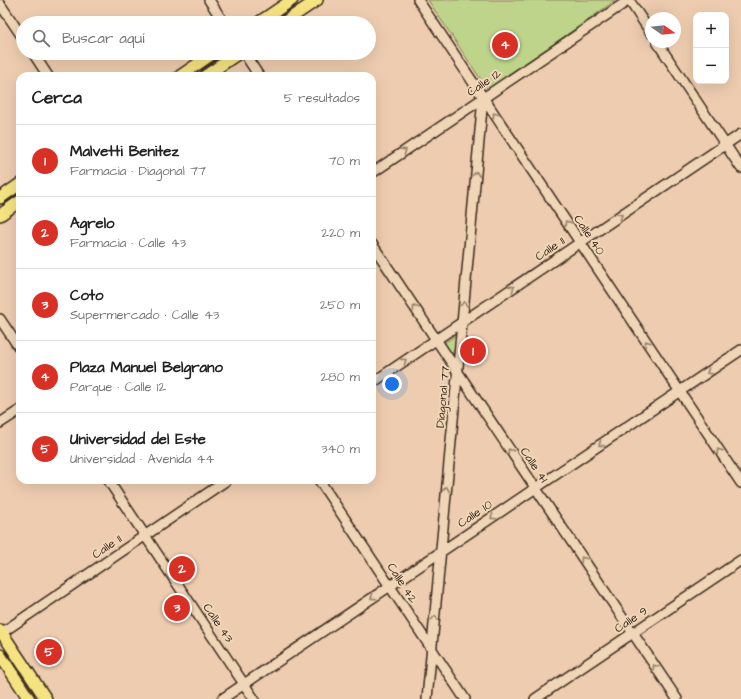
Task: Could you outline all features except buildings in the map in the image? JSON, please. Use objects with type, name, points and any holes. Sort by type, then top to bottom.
[{"type":"main road","points":[[268,16],[292,0]]},
{"type":"main road","points":[[293,16],[317,0]]},
{"type":"main road","points":[[186,72],[204,60]]},
{"type":"main road","points":[[211,72],[229,60]]},
{"type":"main road","points":[[0,198],[16,187]]},
{"type":"main road","points":[[0,215],[16,204]]},
{"type":"main road","points":[[1,632],[46,699]]},
{"type":"main road","points":[[0,655],[29,699]]},
{"type":"street","points":[[209,0],[219,16]]},
{"type":"street","name":"Calle 40","points":[[418,0],[741,483]]},
{"type":"street","points":[[629,0],[645,24]]},
{"type":"street","name":"Calle 12","points":[[376,170],[629,0]]},
{"type":"street","points":[[0,4],[16,28]]},
{"type":"street","points":[[661,48],[741,168]]},
{"type":"street","points":[[38,60],[45,72]]},
{"type":"street","points":[[249,60],[256,72]]},
{"type":"street","name":"Diagonal 77","points":[[427,699],[483,98]]},
{"type":"street","name":"Calle 11","points":[[376,380],[741,134]]},
{"type":"street","name":"Calle 41","points":[[376,250],[677,699]]},
{"type":"street","points":[[0,319],[16,343]]},
{"type":"street","name":"Calle 10","points":[[222,699],[741,350]]},
{"type":"street","points":[[0,423],[16,413]]},
{"type":"street","name":"Calle 43","points":[[111,484],[254,699]]},
{"type":"street","name":"Calle 11","points":[[1,632],[222,484]]},
{"type":"street","name":"Calle 42","points":[[322,484],[465,699]]},
{"type":"street","name":"Calle 9","points":[[535,699],[741,560]]},
{"type":"green space","points":[[428,0],[616,0],[488,90]]},
{"type":"green space","points":[[456,335],[453,356],[444,343]]},
{"type":"place","name":"Plaza Manuel Belgrano","points":[[505,45]]},
{"type":"place","name":"Malvetti Benitez","points":[[473,351]]},
{"type":"place","name":"Agrelo","points":[[182,569]]},
{"type":"place","name":"Coto","points":[[177,608]]},
{"type":"place","name":"Universidad del Este","points":[[49,652]]}]
